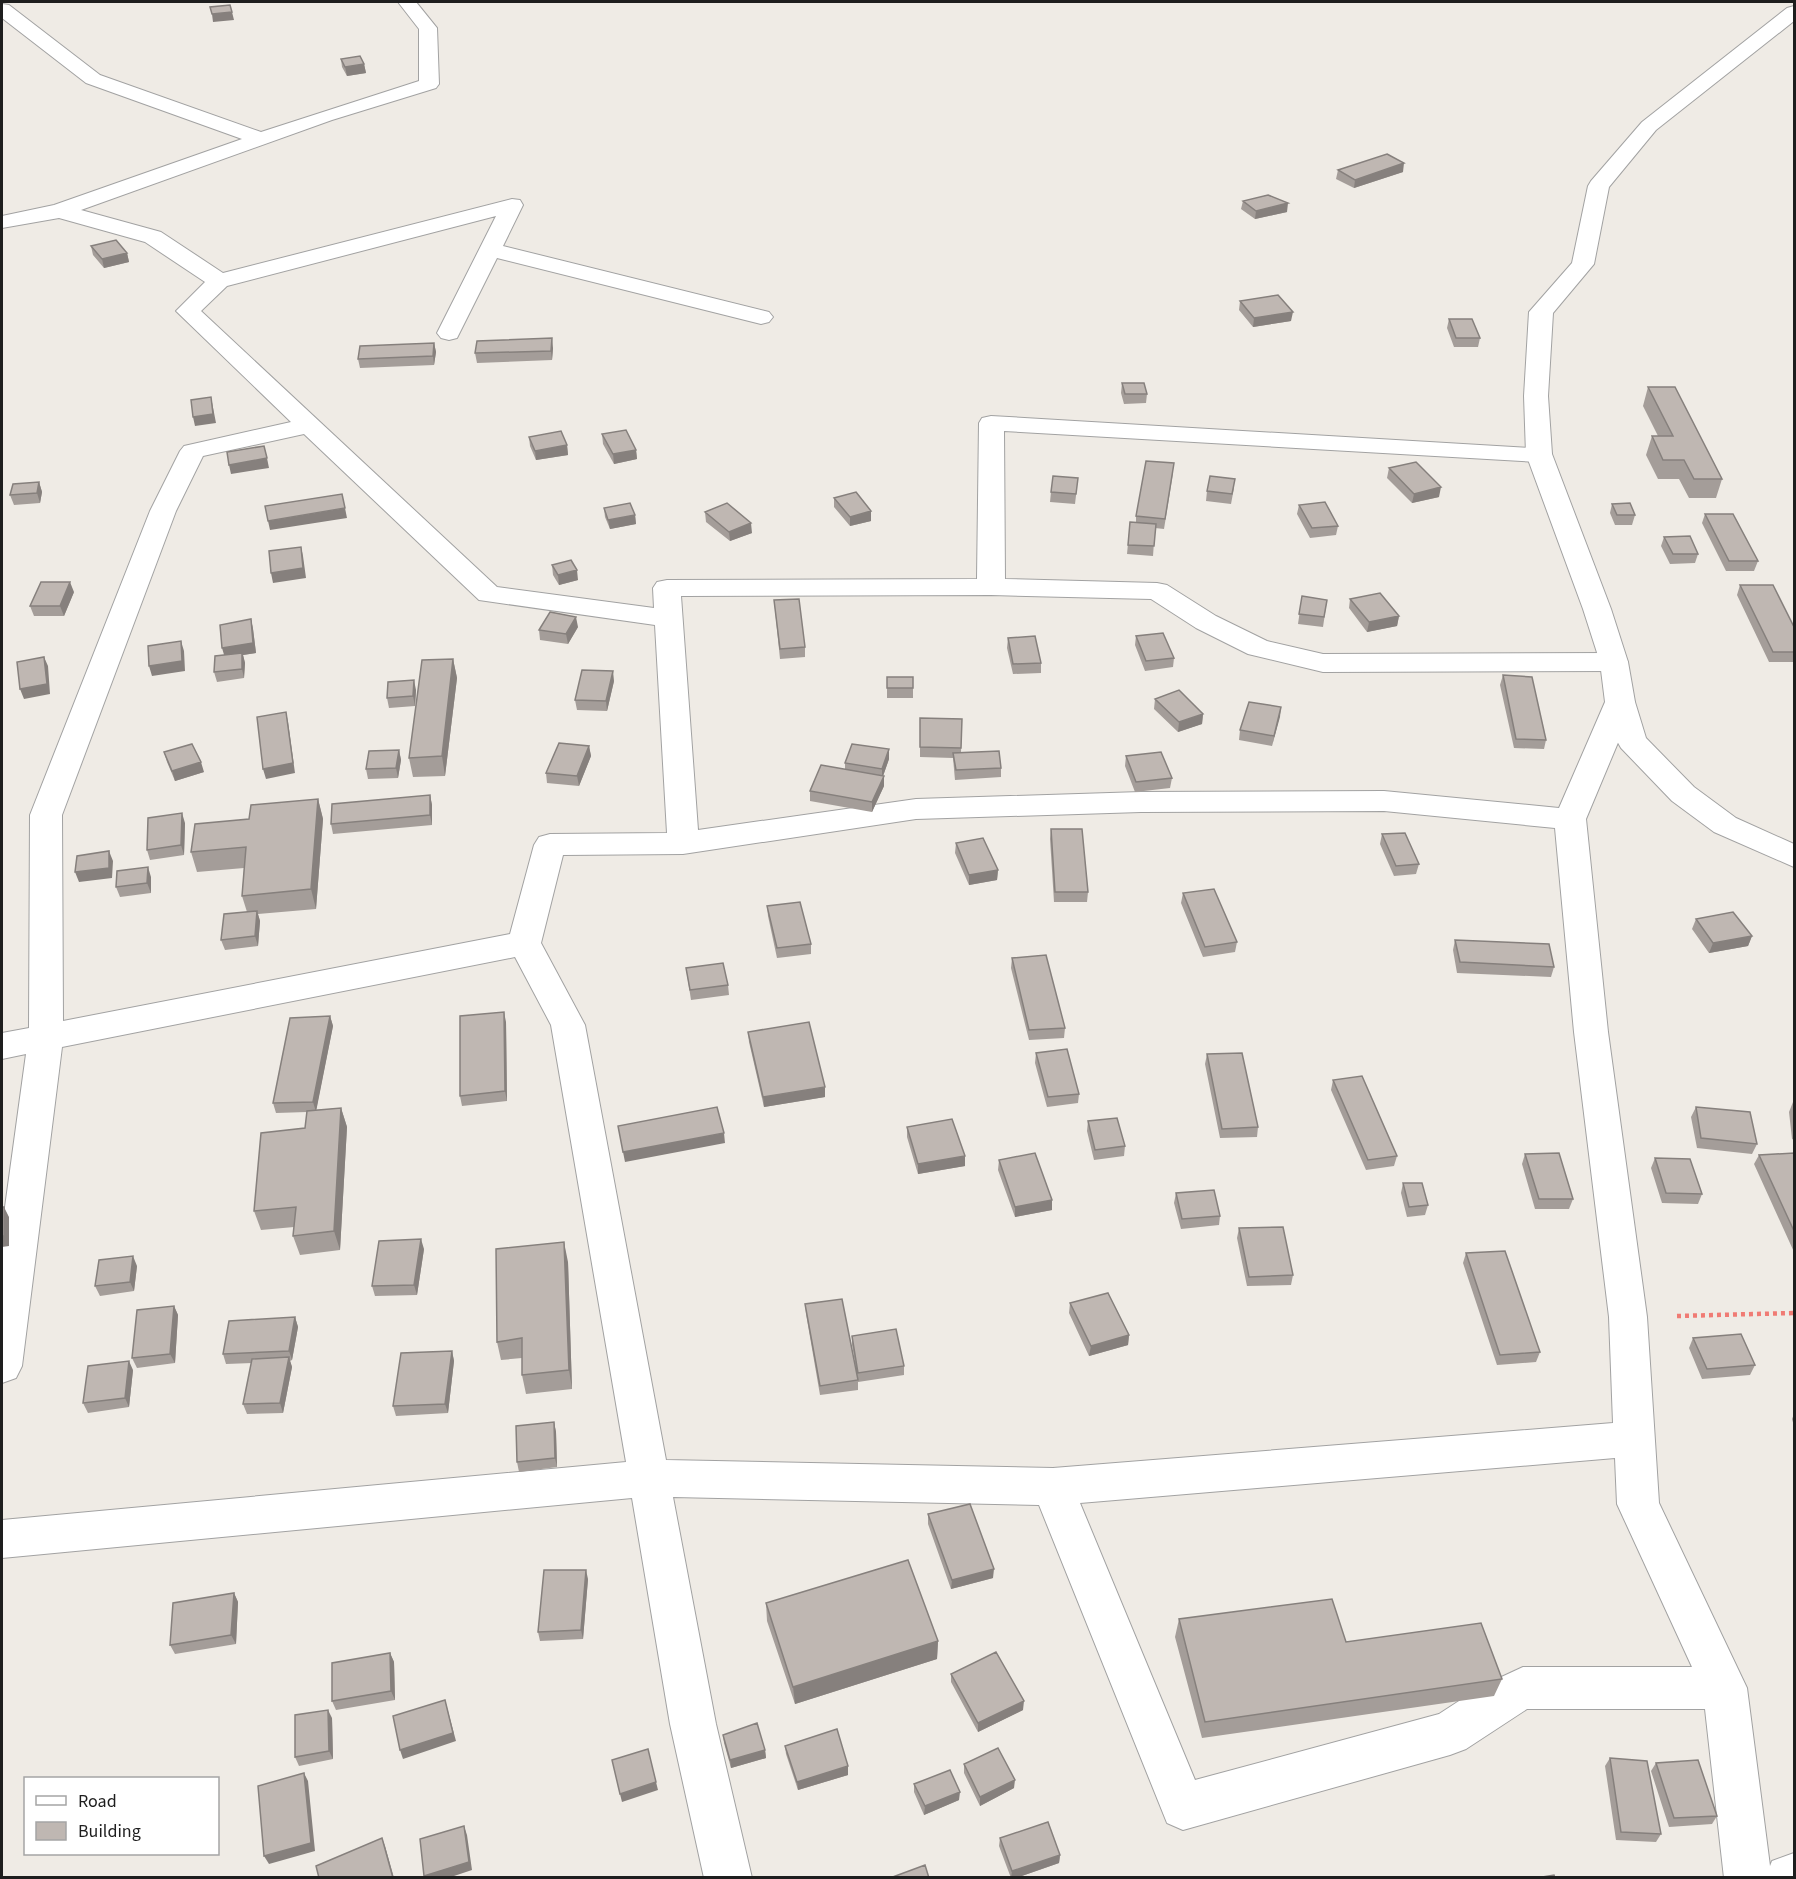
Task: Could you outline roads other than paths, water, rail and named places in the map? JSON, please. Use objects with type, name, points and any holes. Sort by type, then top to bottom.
[{"type":"street","points":[[2,222],[59,211],[325,116],[429,84],[428,28],[407,2]]},
{"type":"street","points":[[2,9],[93,79],[262,139]]},
{"type":"street","points":[[1794,12],[1649,126],[1599,186],[1583,264],[1541,312],[1536,396],[1539,454],[1597,609],[1614,662],[1620,702],[1632,741],[1683,794],[1725,825],[1794,856]]},
{"type":"street","points":[[449,333],[512,205],[219,280],[188,311],[489,594],[669,618]]},
{"type":"street","points":[[59,211],[153,237],[219,280]]},
{"type":"street","points":[[490,249],[761,316]]},
{"type":"street","points":[[991,587],[991,423],[1539,454]]},
{"type":"street","points":[[2,1366],[46,1037],[46,815],[163,511],[193,451],[310,425]]},
{"type":"street","points":[[683,843],[667,588],[991,587],[1156,591],[1206,622],[1258,648],[1323,663],[1614,662]]},
{"type":"street","points":[[1620,702],[1570,819],[1591,1032],[1628,1317],[1638,1504],[1725,1688],[1748,1878]]},
{"type":"street","points":[[729,1878],[693,1724],[568,1025],[524,943],[550,845],[683,843],[916,809],[1142,802],[1384,801],[1570,819]]},
{"type":"street","points":[[2,1046],[524,943]]},
{"type":"street","points":[[2,1539],[648,1478],[1053,1487],[1634,1439]]},
{"type":"street","points":[[1053,1487],[1183,1807],[1450,1733],[1498,1701],[1523,1688],[1725,1688]]},
{"type":"street","points":[[1789,1878],[1794,1877]]}]
